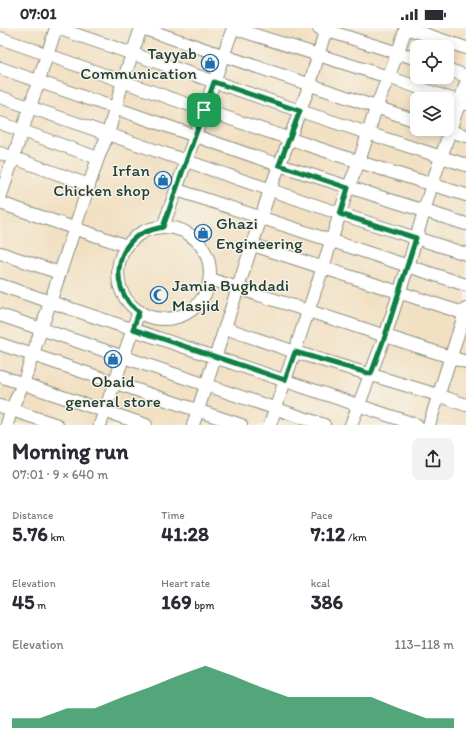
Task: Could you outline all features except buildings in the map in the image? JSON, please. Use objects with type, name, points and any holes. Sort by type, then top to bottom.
[{"type":"street","points":[[0,198],[57,28],[300,111],[466,165]]},
{"type":"street","points":[[7,425],[6,408],[23,384],[98,158],[108,134],[114,108],[141,28],[410,119]]},
{"type":"street","points":[[163,227],[233,28],[388,77],[463,103]]},
{"type":"street","points":[[270,425],[309,311],[348,188],[359,162],[367,132],[406,28],[466,48]]},
{"type":"street","points":[[193,425],[270,190],[310,84],[319,56],[323,29],[410,56]]},
{"type":"street","points":[[0,38],[204,110],[359,162],[466,195]]},
{"type":"street","points":[[0,68],[279,165],[466,224]]},
{"type":"street","points":[[454,72],[466,76]]},
{"type":"street","points":[[454,117],[463,103],[466,83]]},
{"type":"street","points":[[0,97],[340,214],[466,254]]},
{"type":"street","points":[[0,123],[98,158]]},
{"type":"street","points":[[454,132],[466,136]]},
{"type":"street","points":[[351,425],[385,336],[408,266],[432,184],[442,156],[445,136]]},
{"type":"street","points":[[0,153],[89,185]]},
{"type":"street","points":[[176,190],[466,284]]},
{"type":"street","points":[[0,203],[127,246]]},
{"type":"street","points":[[163,227],[179,230],[193,237],[204,249],[210,263],[210,279],[206,294],[196,306],[184,315],[168,319],[153,318],[139,312],[128,301],[121,288],[118,274],[120,259],[127,246],[137,236],[150,230],[163,227]]},
{"type":"street","points":[[253,245],[466,312],[450,357],[429,425]]},
{"type":"street","points":[[0,253],[60,274]]},
{"type":"street","points":[[210,279],[466,362]]},
{"type":"street","points":[[0,284],[417,425]]},
{"type":"street","points":[[100,425],[139,312]]},
{"type":"street","points":[[0,315],[324,425]]},
{"type":"street","points":[[225,328],[295,352],[371,374],[466,405]]},
{"type":"street","points":[[0,344],[241,425]]},
{"type":"street","points":[[0,376],[146,425]]},
{"type":"street","points":[[6,408],[57,425]]},
{"type":"place","name":"Tayyab Communication","points":[[210,63]]},
{"type":"place","name":"Irfan Chicken shop","points":[[163,180]]},
{"type":"place","name":"Ghazi Engineering","points":[[203,233]]},
{"type":"place","name":"Jamia Bughdadi Masjid","points":[[159,295]]},
{"type":"place","name":"Obaid general store","points":[[113,359]]},
{"type":"route","points":[[214,82],[300,111],[279,165],[348,188],[340,214],[416,238],[385,336],[371,374],[295,352],[285,380],[133,329],[139,312],[128,301],[121,288],[118,274],[120,259],[127,246],[137,236],[150,230],[163,227],[204,110],[214,82]]}]
